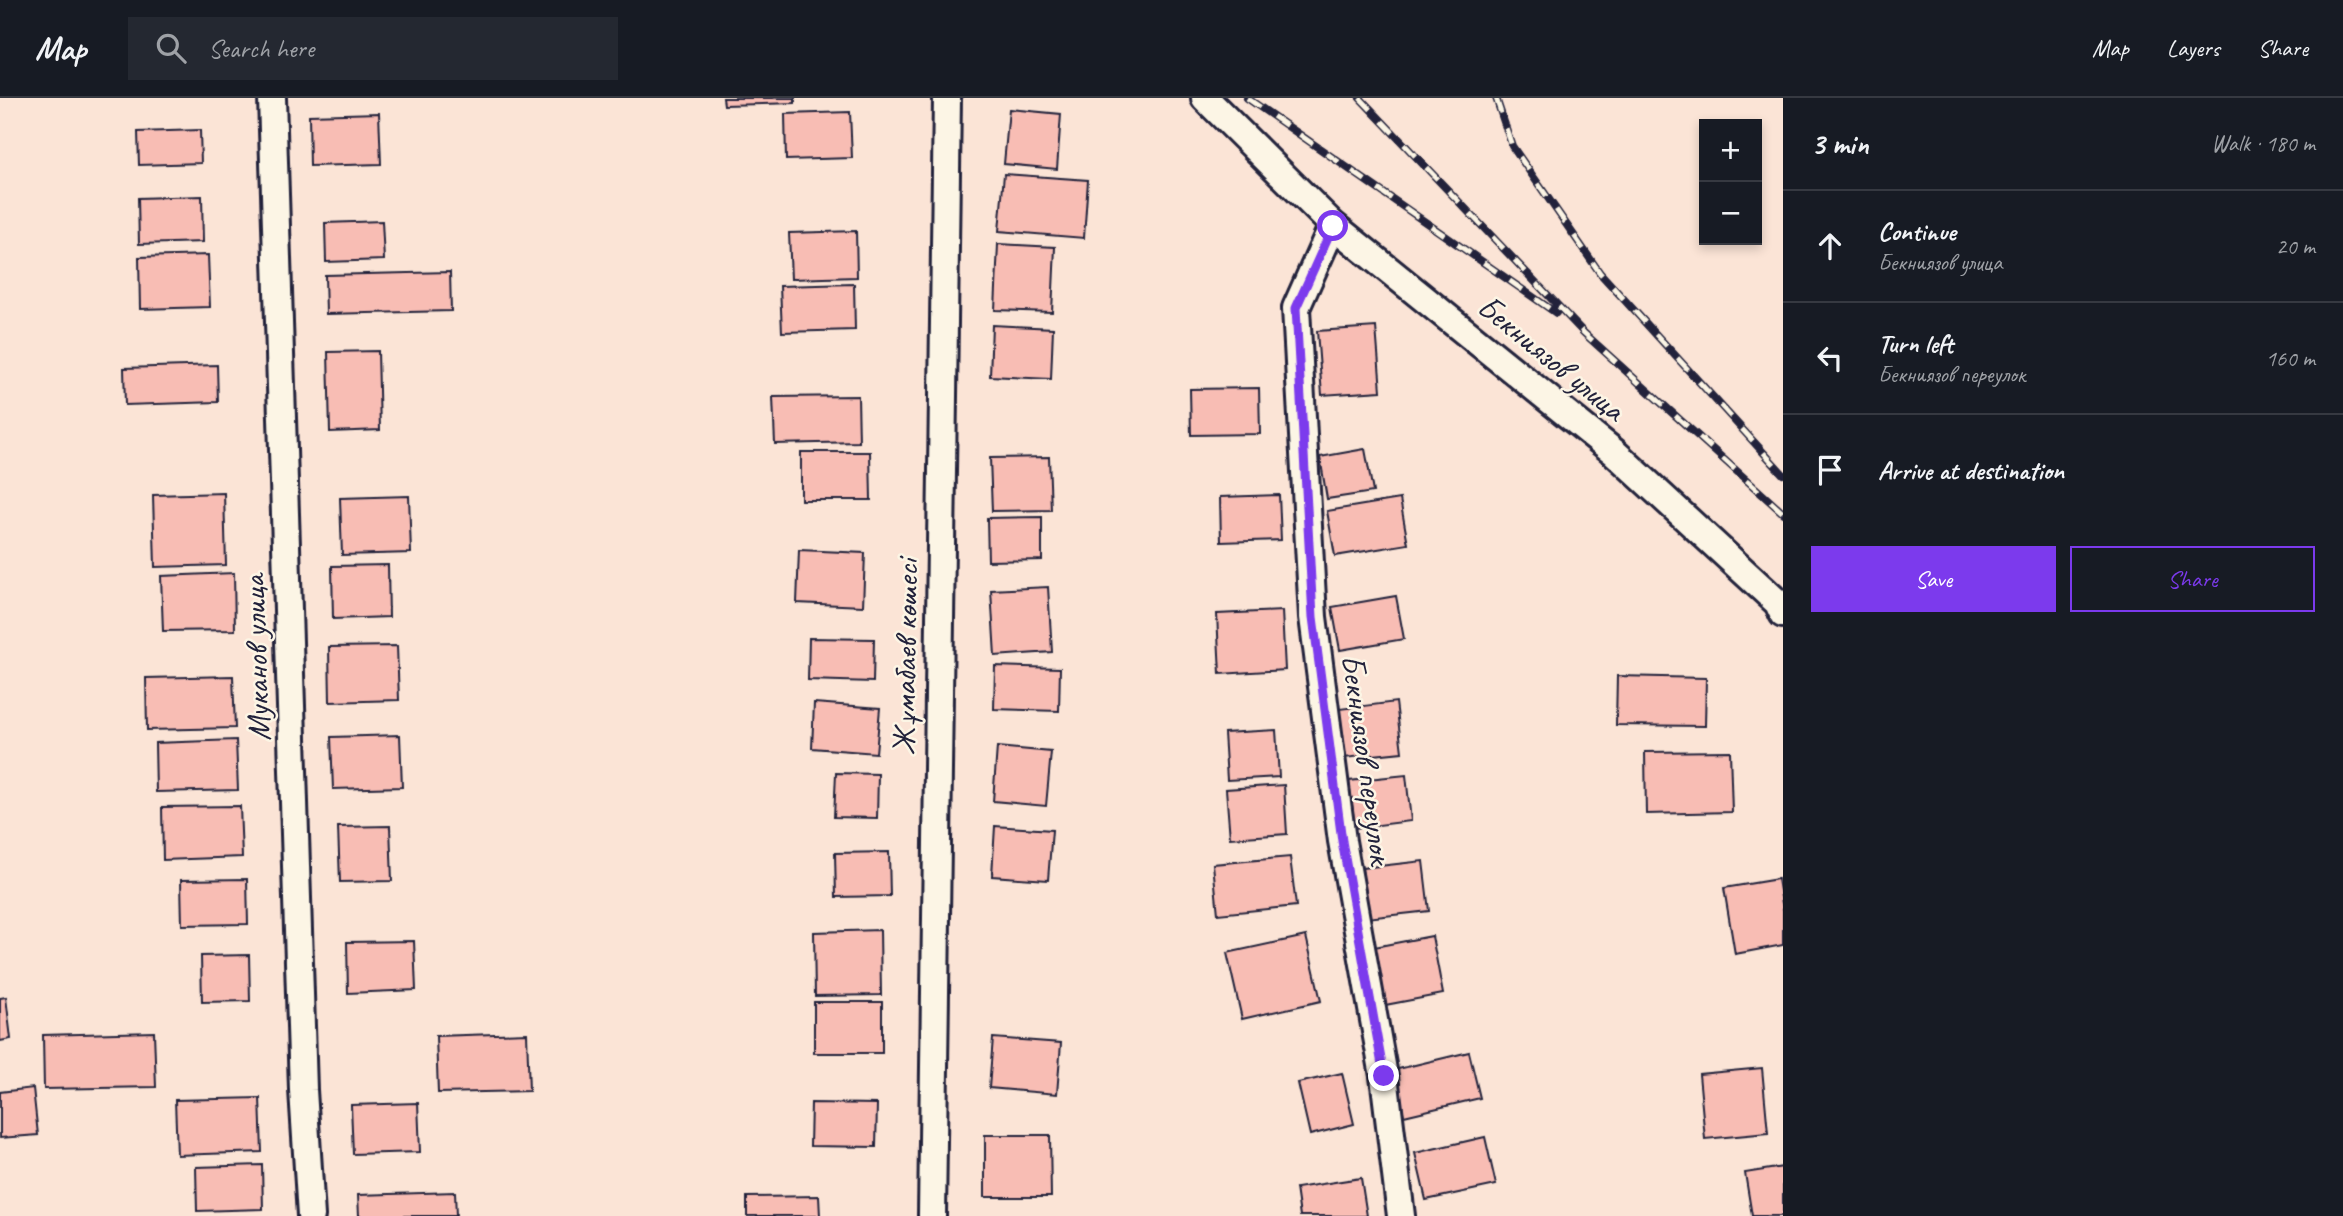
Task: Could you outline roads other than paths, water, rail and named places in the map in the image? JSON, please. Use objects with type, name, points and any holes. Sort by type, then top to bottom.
[{"type":"street","name":"Муканов улица","points":[[272,98],[303,1076],[311,1216]]},
{"type":"street","name":"Жұмабаев көшесі","points":[[932,1216],[947,98]]},
{"type":"street","name":"Бекниязов улица","points":[[1205,98],[1333,226],[1614,452],[1778,603],[1783,614]]},
{"type":"street","name":"Бекниязов переулок","points":[[1333,226],[1296,308],[1313,617],[1342,841],[1384,1076],[1401,1216]]},
{"type":"railway","points":[[1247,98],[1556,313]]},
{"type":"railway","points":[[1360,98],[1584,333],[1783,513]]},
{"type":"railway","points":[[1496,98],[1512,146],[1600,273],[1783,474]]}]
